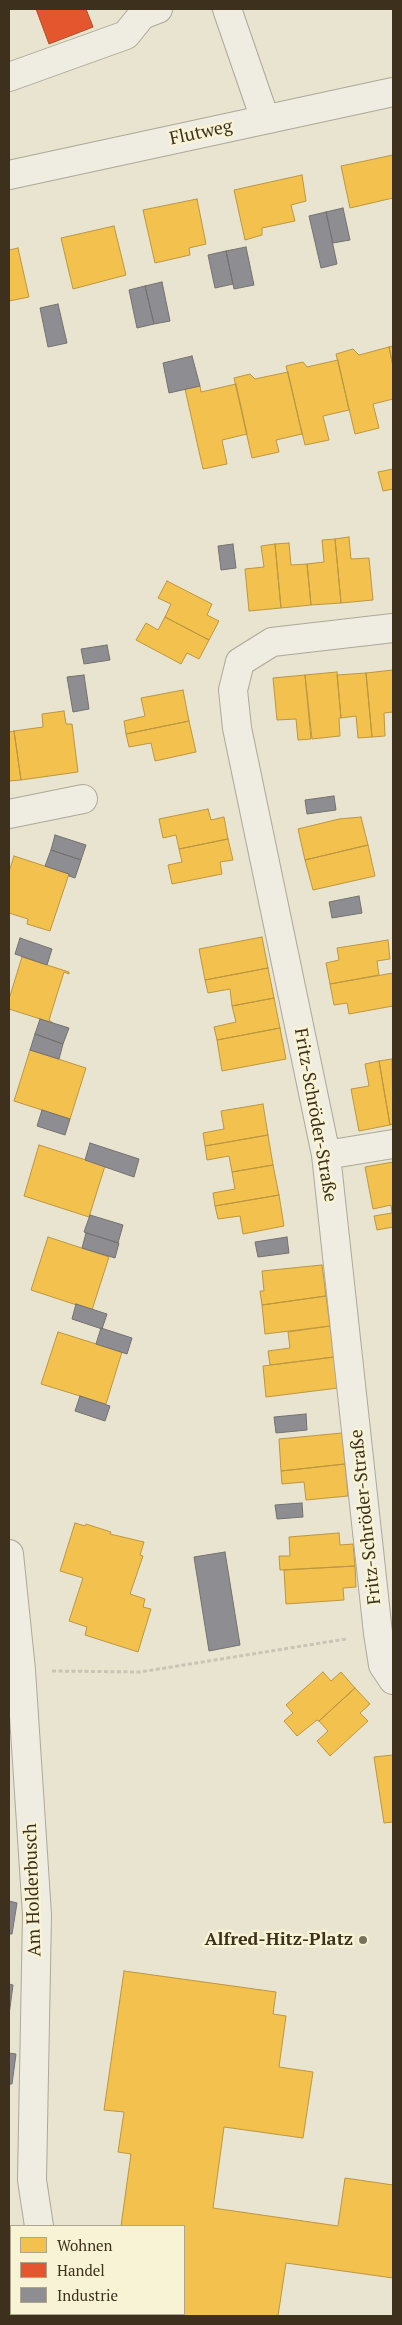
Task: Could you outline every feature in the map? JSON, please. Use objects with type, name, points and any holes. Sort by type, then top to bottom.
[{"type":"street","points":[[9,77],[126,35],[142,15],[158,9]]},
{"type":"street","points":[[227,9],[265,119]]},
{"type":"street","name":"Flutweg","points":[[9,175],[393,92]]},
{"type":"street","name":"Fritz-Schröder-Straße","points":[[393,628],[272,642],[240,662],[232,690],[237,728],[326,1155],[378,1633],[383,1665],[393,1680]]},
{"type":"street","points":[[9,814],[83,799]]},
{"type":"street","points":[[326,1155],[393,1144]]},
{"type":"street","name":"Am Holderbusch","points":[[9,1554],[15,1670],[37,1915],[32,2180],[39,2225]]},
{"type":"path","points":[[15,1670],[140,1672],[378,1633]]},
{"type":"building: Wohnen","points":[[393,155],[393,198],[350,208],[341,166]]},
{"type":"building: Wohnen","points":[[302,175],[306,201],[291,205],[295,221],[262,228],[262,235],[245,240],[234,190]]},
{"type":"building: Wohnen","points":[[197,199],[206,244],[189,248],[190,255],[155,263],[143,210]]},
{"type":"building: Wohnen","points":[[114,226],[126,275],[73,289],[61,238]]},
{"type":"building: Wohnen","points":[[18,248],[29,297],[9,301],[9,250]]},
{"type":"building: Wohnen","points":[[393,346],[393,366],[389,347]]},
{"type":"building: Wohnen","points":[[389,347],[393,366],[393,399],[373,404],[379,428],[355,434],[336,354],[353,349],[359,355]]},
{"type":"building: Wohnen","points":[[338,360],[349,410],[323,416],[329,440],[305,445],[286,366],[303,362],[307,367]]},
{"type":"building: Wohnen","points":[[288,372],[302,434],[276,440],[279,452],[252,458],[234,378],[250,374],[255,379]]},
{"type":"building: Wohnen","points":[[236,384],[247,434],[222,440],[227,464],[203,469],[185,389],[200,386],[201,392]]},
{"type":"building: Wohnen","points":[[393,469],[393,489],[383,491],[378,472]]},
{"type":"building: Wohnen","points":[[349,537],[351,559],[369,558],[373,600],[341,603],[335,539]]},
{"type":"building: Wohnen","points":[[335,539],[341,603],[311,605],[307,564],[324,562],[322,540]]},
{"type":"building: Wohnen","points":[[289,543],[291,565],[307,564],[311,605],[281,608],[275,544]]},
{"type":"building: Wohnen","points":[[275,544],[281,608],[249,611],[245,569],[264,567],[261,546]]},
{"type":"building: Wohnen","points":[[167,581],[212,604],[207,615],[219,621],[209,640],[165,617],[171,604],[158,598]]},
{"type":"building: Wohnen","points":[[165,617],[209,640],[199,659],[187,653],[181,664],[136,640],[146,623],[158,630]]},
{"type":"building: Wohnen","points":[[393,670],[393,712],[384,713],[385,736],[372,737],[366,673]]},
{"type":"building: Wohnen","points":[[337,672],[341,718],[339,718],[340,736],[312,739],[305,675]]},
{"type":"building: Wohnen","points":[[366,673],[372,737],[358,738],[356,716],[341,718],[337,675]]},
{"type":"building: Wohnen","points":[[305,675],[311,739],[298,740],[296,719],[277,720],[273,678]]},
{"type":"building: Wohnen","points":[[183,690],[189,721],[126,734],[124,721],[145,716],[141,698]]},
{"type":"building: Wohnen","points":[[64,711],[66,724],[72,724],[78,772],[21,780],[14,731],[43,727],[42,714]]},
{"type":"building: Wohnen","points":[[189,721],[196,752],[155,761],[151,743],[129,747],[126,734]]},
{"type":"building: Wohnen","points":[[14,731],[21,780],[9,781],[9,732]]},
{"type":"building: Wohnen","points":[[208,809],[211,820],[224,817],[228,839],[179,849],[176,835],[163,838],[159,819]]},
{"type":"building: Wohnen","points":[[361,817],[368,845],[305,860],[298,829],[339,819]]},
{"type":"building: Wohnen","points":[[228,839],[233,860],[220,862],[222,874],[172,884],[168,865],[182,862],[179,849]]},
{"type":"building: Wohnen","points":[[368,845],[375,876],[313,890],[305,860]]},
{"type":"building: Wohnen","points":[[14,856],[69,874],[50,931],[27,924],[28,919],[9,913],[9,872]]},
{"type":"building: Wohnen","points":[[262,937],[268,968],[205,980],[199,949]]},
{"type":"building: Wohnen","points":[[388,940],[390,959],[377,961],[379,975],[330,984],[326,963],[339,960],[337,948]]},
{"type":"building: Wohnen","points":[[22,957],[69,972],[69,974],[64,972],[49,1020],[53,1023],[9,1009],[9,999]]},
{"type":"building: Wohnen","points":[[268,968],[274,998],[232,1006],[230,989],[208,993],[205,980]]},
{"type":"building: Wohnen","points":[[393,973],[393,1006],[349,1014],[347,1003],[334,1005],[330,984]]},
{"type":"building: Wohnen","points":[[274,998],[280,1028],[217,1040],[214,1027],[236,1022],[232,1006]]},
{"type":"building: Wohnen","points":[[280,1028],[286,1059],[222,1071],[217,1040]]},
{"type":"building: Wohnen","points":[[30,1050],[86,1068],[70,1119],[14,1101]]},
{"type":"building: Wohnen","points":[[392,1059],[393,1124],[390,1125],[379,1061]]},
{"type":"building: Wohnen","points":[[379,1061],[390,1125],[359,1131],[351,1089],[369,1086],[365,1064]]},
{"type":"building: Wohnen","points":[[263,1104],[268,1135],[205,1146],[203,1133],[224,1129],[221,1111]]},
{"type":"building: Wohnen","points":[[268,1135],[273,1165],[232,1172],[229,1156],[207,1160],[205,1146]]},
{"type":"building: Wohnen","points":[[39,1145],[105,1166],[89,1217],[24,1196]]},
{"type":"building: Wohnen","points":[[393,1162],[393,1227],[377,1230],[374,1216],[392,1213],[391,1205],[373,1209],[365,1167]]},
{"type":"building: Wohnen","points":[[273,1165],[279,1195],[215,1206],[213,1193],[235,1189],[232,1172]]},
{"type":"building: Wohnen","points":[[279,1195],[284,1226],[243,1234],[240,1216],[218,1219],[215,1206]]},
{"type":"building: Wohnen","points":[[48,1237],[109,1257],[92,1310],[31,1290]]},
{"type":"building: Wohnen","points":[[322,1265],[326,1296],[262,1305],[260,1291],[264,1291],[262,1271]]},
{"type":"building: Wohnen","points":[[326,1296],[330,1326],[265,1334],[262,1305]]},
{"type":"building: Wohnen","points":[[330,1326],[334,1357],[270,1365],[268,1351],[290,1348],[288,1332]]},
{"type":"building: Wohnen","points":[[58,1332],[122,1352],[106,1404],[41,1384]]},
{"type":"building: Wohnen","points":[[334,1357],[338,1388],[266,1397],[263,1366]]},
{"type":"building: Wohnen","points":[[342,1433],[345,1464],[281,1471],[279,1439]]},
{"type":"building: Wohnen","points":[[345,1464],[348,1496],[306,1500],[304,1482],[282,1484],[281,1471]]},
{"type":"building: Wohnen","points":[[75,1523],[85,1526],[86,1524],[111,1532],[110,1534],[144,1542],[140,1555],[143,1556],[130,1594],[145,1599],[143,1607],[151,1609],[138,1652],[85,1635],[87,1627],[69,1621],[83,1578],[60,1571]]},
{"type":"building: Wohnen","points":[[339,1533],[340,1545],[353,1544],[355,1566],[280,1570],[279,1556],[290,1556],[289,1537]]},
{"type":"building: Wohnen","points":[[355,1566],[356,1587],[343,1588],[344,1600],[286,1604],[284,1570]]},
{"type":"building: Wohnen","points":[[323,1672],[331,1681],[341,1672],[355,1688],[319,1721],[317,1720],[297,1736],[284,1721],[293,1713],[286,1705]]},
{"type":"building: Wohnen","points":[[355,1688],[370,1704],[360,1713],[368,1721],[330,1756],[317,1741],[328,1731],[319,1721]]},
{"type":"building: Wohnen","points":[[393,1755],[393,1822],[384,1823],[374,1757]]},
{"type":"building: Wohnen","points":[[124,1971],[276,1992],[273,2014],[286,2016],[279,2067],[313,2072],[303,2138],[224,2127],[213,2208],[338,2226],[345,2178],[393,2185],[393,2278],[286,2263],[278,2316],[142,2316],[185,2315],[185,2225],[121,2225],[131,2154],[118,2152],[124,2112],[104,2110]]},
{"type":"building: Handel","points":[[36,9],[86,9],[93,27],[49,44]]},
{"type":"building: Industrie","points":[[343,208],[350,240],[333,243],[326,212]]},
{"type":"building: Industrie","points":[[326,212],[337,264],[321,268],[309,216]]},
{"type":"building: Industrie","points":[[246,247],[254,285],[234,289],[226,251]]},
{"type":"building: Industrie","points":[[226,251],[233,284],[215,288],[208,255]]},
{"type":"building: Industrie","points":[[162,282],[170,321],[154,324],[145,286]]},
{"type":"building: Industrie","points":[[145,286],[154,324],[137,328],[129,290]]},
{"type":"building: Industrie","points":[[58,304],[67,343],[48,347],[40,308]]},
{"type":"building: Industrie","points":[[192,356],[200,386],[169,393],[163,363]]},
{"type":"building: Industrie","points":[[233,544],[236,568],[221,570],[218,546]]},
{"type":"building: Industrie","points":[[107,645],[110,660],[84,664],[81,649]]},
{"type":"building: Industrie","points":[[84,675],[89,709],[73,712],[67,677]]},
{"type":"building: Industrie","points":[[334,796],[336,810],[307,814],[305,800]]},
{"type":"building: Industrie","points":[[55,835],[86,845],[81,860],[51,850]]},
{"type":"building: Industrie","points":[[51,850],[81,860],[75,878],[45,866]]},
{"type":"building: Industrie","points":[[359,896],[362,913],[332,918],[329,902]]},
{"type":"building: Industrie","points":[[20,938],[52,949],[47,965],[15,954]]},
{"type":"building: Industrie","points":[[40,1019],[69,1028],[63,1044],[35,1034]]},
{"type":"building: Industrie","points":[[35,1034],[63,1044],[59,1059],[30,1050]]},
{"type":"building: Industrie","points":[[42,1110],[70,1119],[65,1135],[37,1126]]},
{"type":"building: Industrie","points":[[90,1143],[139,1159],[134,1177],[85,1160]]},
{"type":"building: Industrie","points":[[90,1215],[123,1225],[118,1243],[84,1232]]},
{"type":"building: Industrie","points":[[86,1233],[119,1243],[115,1258],[82,1248]]},
{"type":"building: Industrie","points":[[287,1237],[289,1253],[258,1257],[255,1242]]},
{"type":"building: Industrie","points":[[76,1304],[107,1314],[102,1329],[72,1319]]},
{"type":"building: Industrie","points":[[101,1328],[132,1338],[127,1354],[96,1344]]},
{"type":"building: Industrie","points":[[80,1396],[110,1406],[105,1421],[75,1411]]},
{"type":"building: Industrie","points":[[306,1414],[307,1430],[276,1433],[274,1417]]},
{"type":"building: Industrie","points":[[302,1503],[303,1517],[277,1519],[275,1505]]},
{"type":"building: Industrie","points":[[225,1552],[240,1645],[209,1651],[194,1557]]},
{"type":"building: Industrie","points":[[9,1901],[17,1903],[12,1934],[9,1934]]},
{"type":"building: Industrie","points":[[9,1984],[13,1985],[9,2015]]},
{"type":"building: Industrie","points":[[9,2053],[16,2054],[12,2084],[9,2084]]},
{"type":"place","name":"Alfred-Hitz-Platz","points":[[363,1940]]}]
